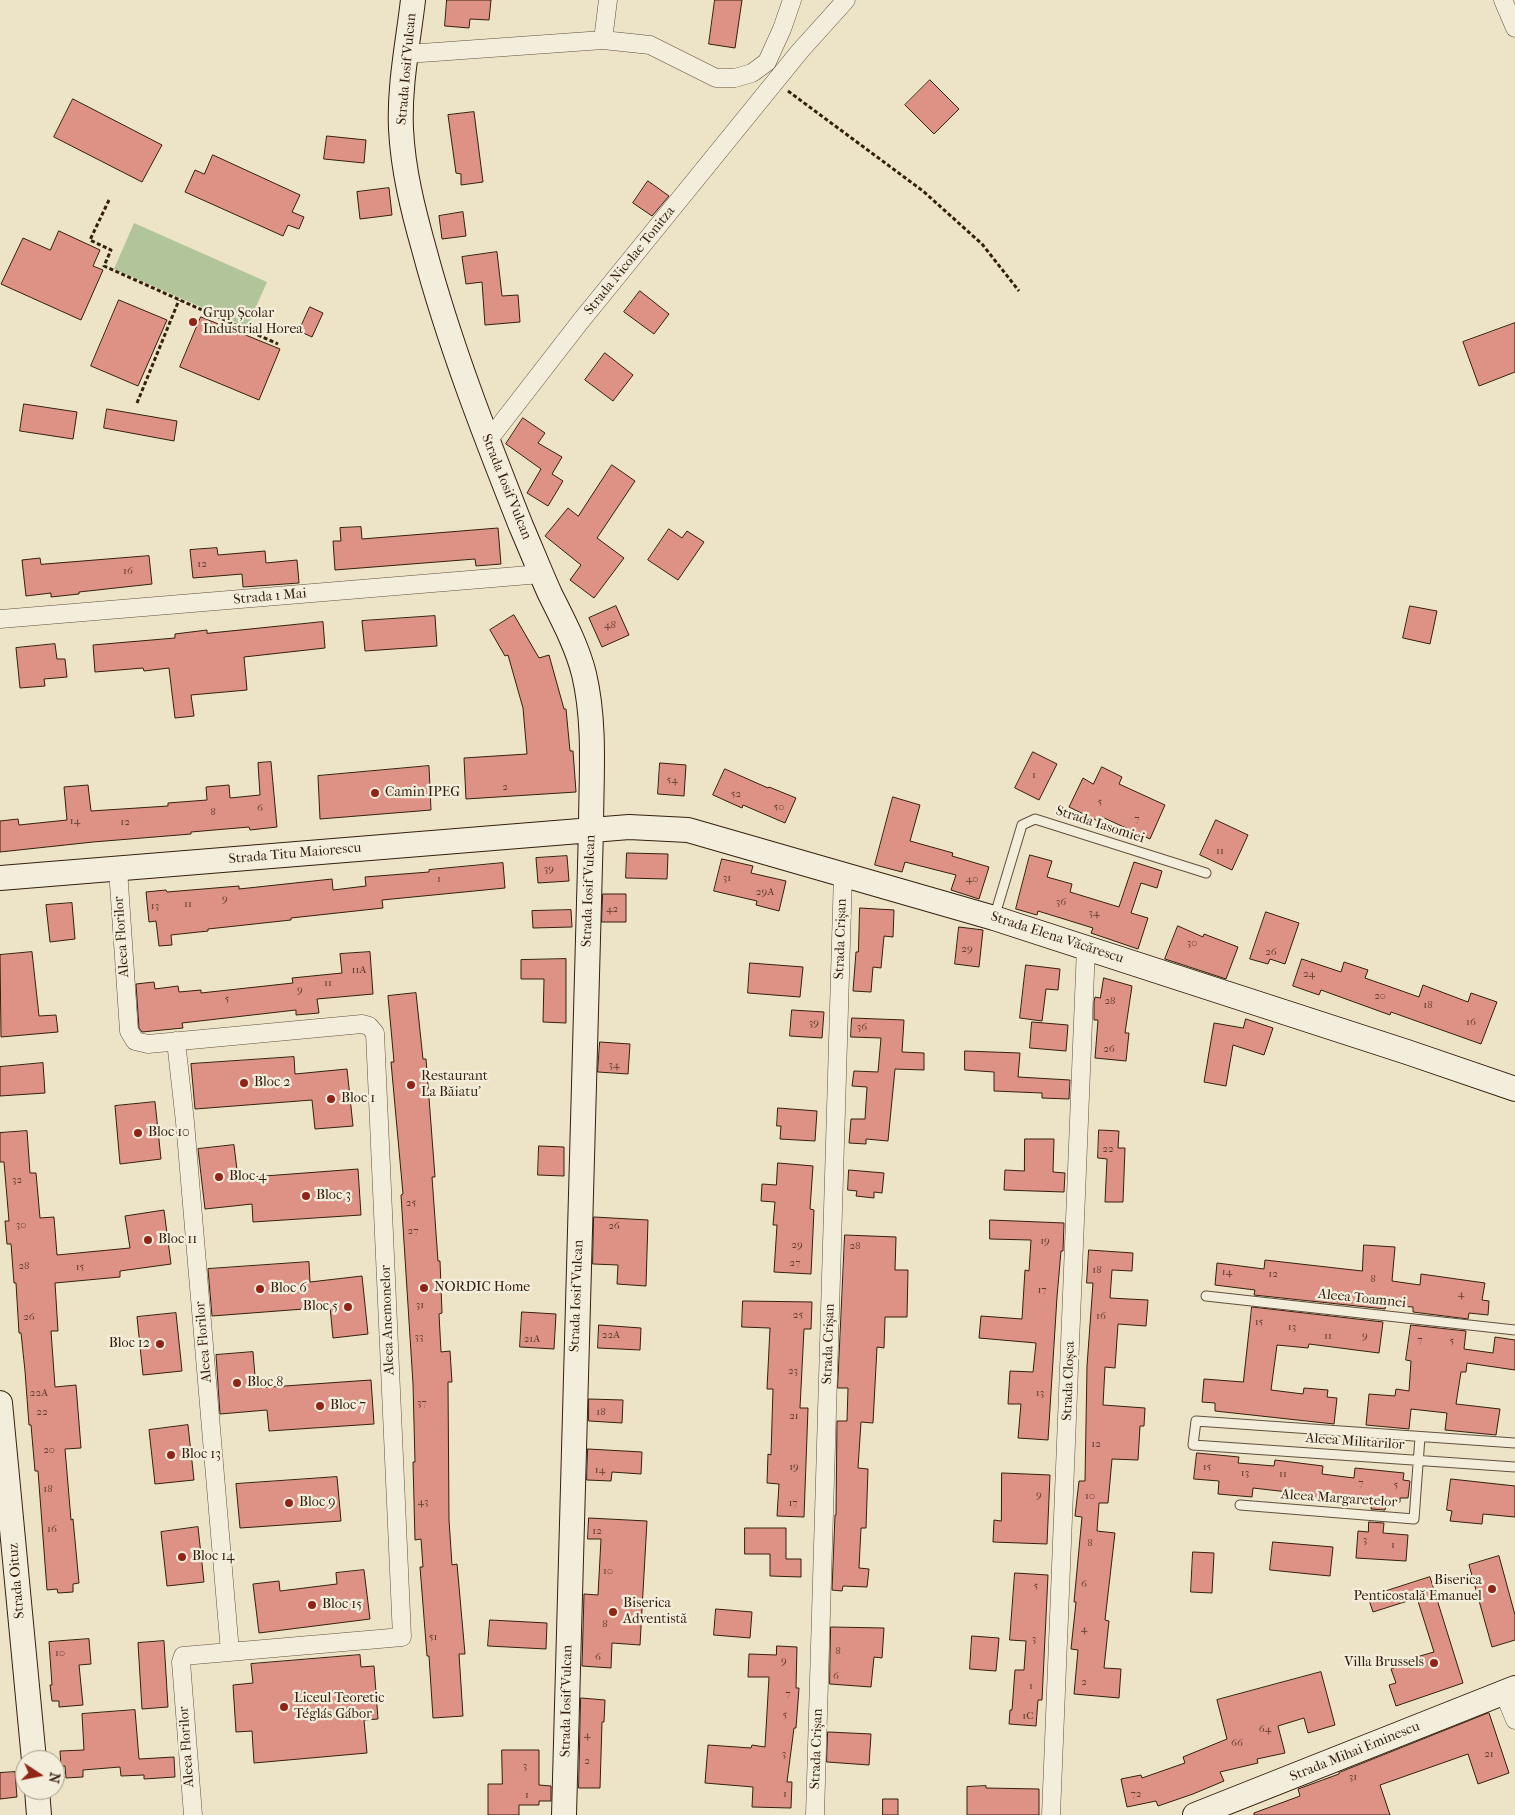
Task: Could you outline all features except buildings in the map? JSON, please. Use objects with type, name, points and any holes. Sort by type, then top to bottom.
[{"type":"street","name":"Strada Iosif Vulcan","points":[[413,0],[401,128],[404,160],[418,227],[436,296],[487,442],[541,574],[574,643],[584,672],[592,732],[591,830],[564,1815]]},
{"type":"street","points":[[603,40],[608,0]]},
{"type":"street","points":[[407,54],[603,40],[650,45],[716,78],[735,78],[752,73],[767,62],[782,29],[792,0]]},
{"type":"street","name":"Strada Nicolae Tonitza","points":[[487,442],[580,322],[776,82],[846,0]]},
{"type":"street","points":[[1503,0],[1515,28]]},
{"type":"street","name":"Strada 1 Mai","points":[[0,619],[541,574]]},
{"type":"street","name":"Strada Elena Văcărescu","points":[[591,830],[629,827],[688,830],[994,918],[1515,1089]]},
{"type":"street","name":"Strada Titu Maiorescu","points":[[0,878],[591,830]]},
{"type":"street","name":"Aleea Florilor","points":[[118,869],[129,1031],[135,1041],[148,1044],[176,1041],[186,1132],[230,1652],[187,1655],[183,1656],[181,1662],[192,1815]]},
{"type":"street","name":"Strada Crișan","points":[[815,1815],[843,874]]},
{"type":"street","name":"Strada Cloșca","points":[[1051,1815],[1086,947]]},
{"type":"street","name":"Aleea Anemonelor","points":[[176,1041],[362,1024],[369,1026],[375,1034],[402,1637],[230,1652]]},
{"type":"street","name":"Strada Oituz","points":[[0,1402],[33,1750]]},
{"type":"street","points":[[1509,1690],[1515,1720]]},
{"type":"street","name":"Strada Mihai Eminescu","points":[[1195,1815],[1509,1690]]},
{"type":"street","points":[[38,1800],[39,1815]]},
{"type":"lane","name":"Strada Iasomiei","points":[[994,918],[1019,830],[1022,824],[1035,819],[1206,873]]},
{"type":"lane","name":"Aleea Toamnei","points":[[1206,1296],[1515,1330]]},
{"type":"lane","name":"Aleea Militarilor","points":[[1515,1443],[1196,1421],[1193,1445],[1515,1467]]},
{"type":"lane","name":"Aleea Margaretelor","points":[[1240,1505],[1414,1519],[1420,1437]]},
{"type":"path","points":[[776,82],[923,191],[982,244],[1019,291]]},
{"type":"path","points":[[109,200],[90,240],[111,250],[104,266],[278,344]]},
{"type":"path","points":[[137,403],[179,300]]},
{"type":"green space","points":[[134,223],[267,282],[247,327],[114,269]]},
{"type":"place","name":"Grup Școlar Industrial Horea","points":[[193,322]]},
{"type":"place","name":"Camin IPEG","points":[[375,793]]},
{"type":"place","name":"Bloc 2","points":[[244,1083]]},
{"type":"place","name":"Restaurant La Băiatu'","points":[[411,1085]]},
{"type":"place","name":"Bloc 1","points":[[331,1099]]},
{"type":"place","name":"Bloc 10","points":[[138,1133]]},
{"type":"place","name":"Bloc 4","points":[[219,1177]]},
{"type":"place","name":"Bloc 3","points":[[306,1196]]},
{"type":"place","name":"Bloc 11","points":[[148,1240]]},
{"type":"place","name":"NORDIC Home","points":[[424,1288]]},
{"type":"place","name":"Bloc 6","points":[[260,1289]]},
{"type":"place","name":"Bloc 5","points":[[348,1307]]},
{"type":"place","name":"Bloc 12","points":[[160,1344]]},
{"type":"place","name":"Bloc 8","points":[[237,1383]]},
{"type":"place","name":"Bloc 7","points":[[320,1406]]},
{"type":"place","name":"Bloc 13","points":[[171,1455]]},
{"type":"place","name":"Bloc 9","points":[[289,1503]]},
{"type":"place","name":"Bloc 14","points":[[182,1557]]},
{"type":"place","name":"Biserica Penticostală Emanuel","points":[[1492,1589]]},
{"type":"place","name":"Bloc 15","points":[[312,1605]]},
{"type":"place","name":"Biserica Adventistă","points":[[613,1612]]},
{"type":"place","name":"Villa Brussels","points":[[1434,1663]]},
{"type":"place","name":"Liceul Teoretic Téglás Gábor","points":[[284,1707]]}]
